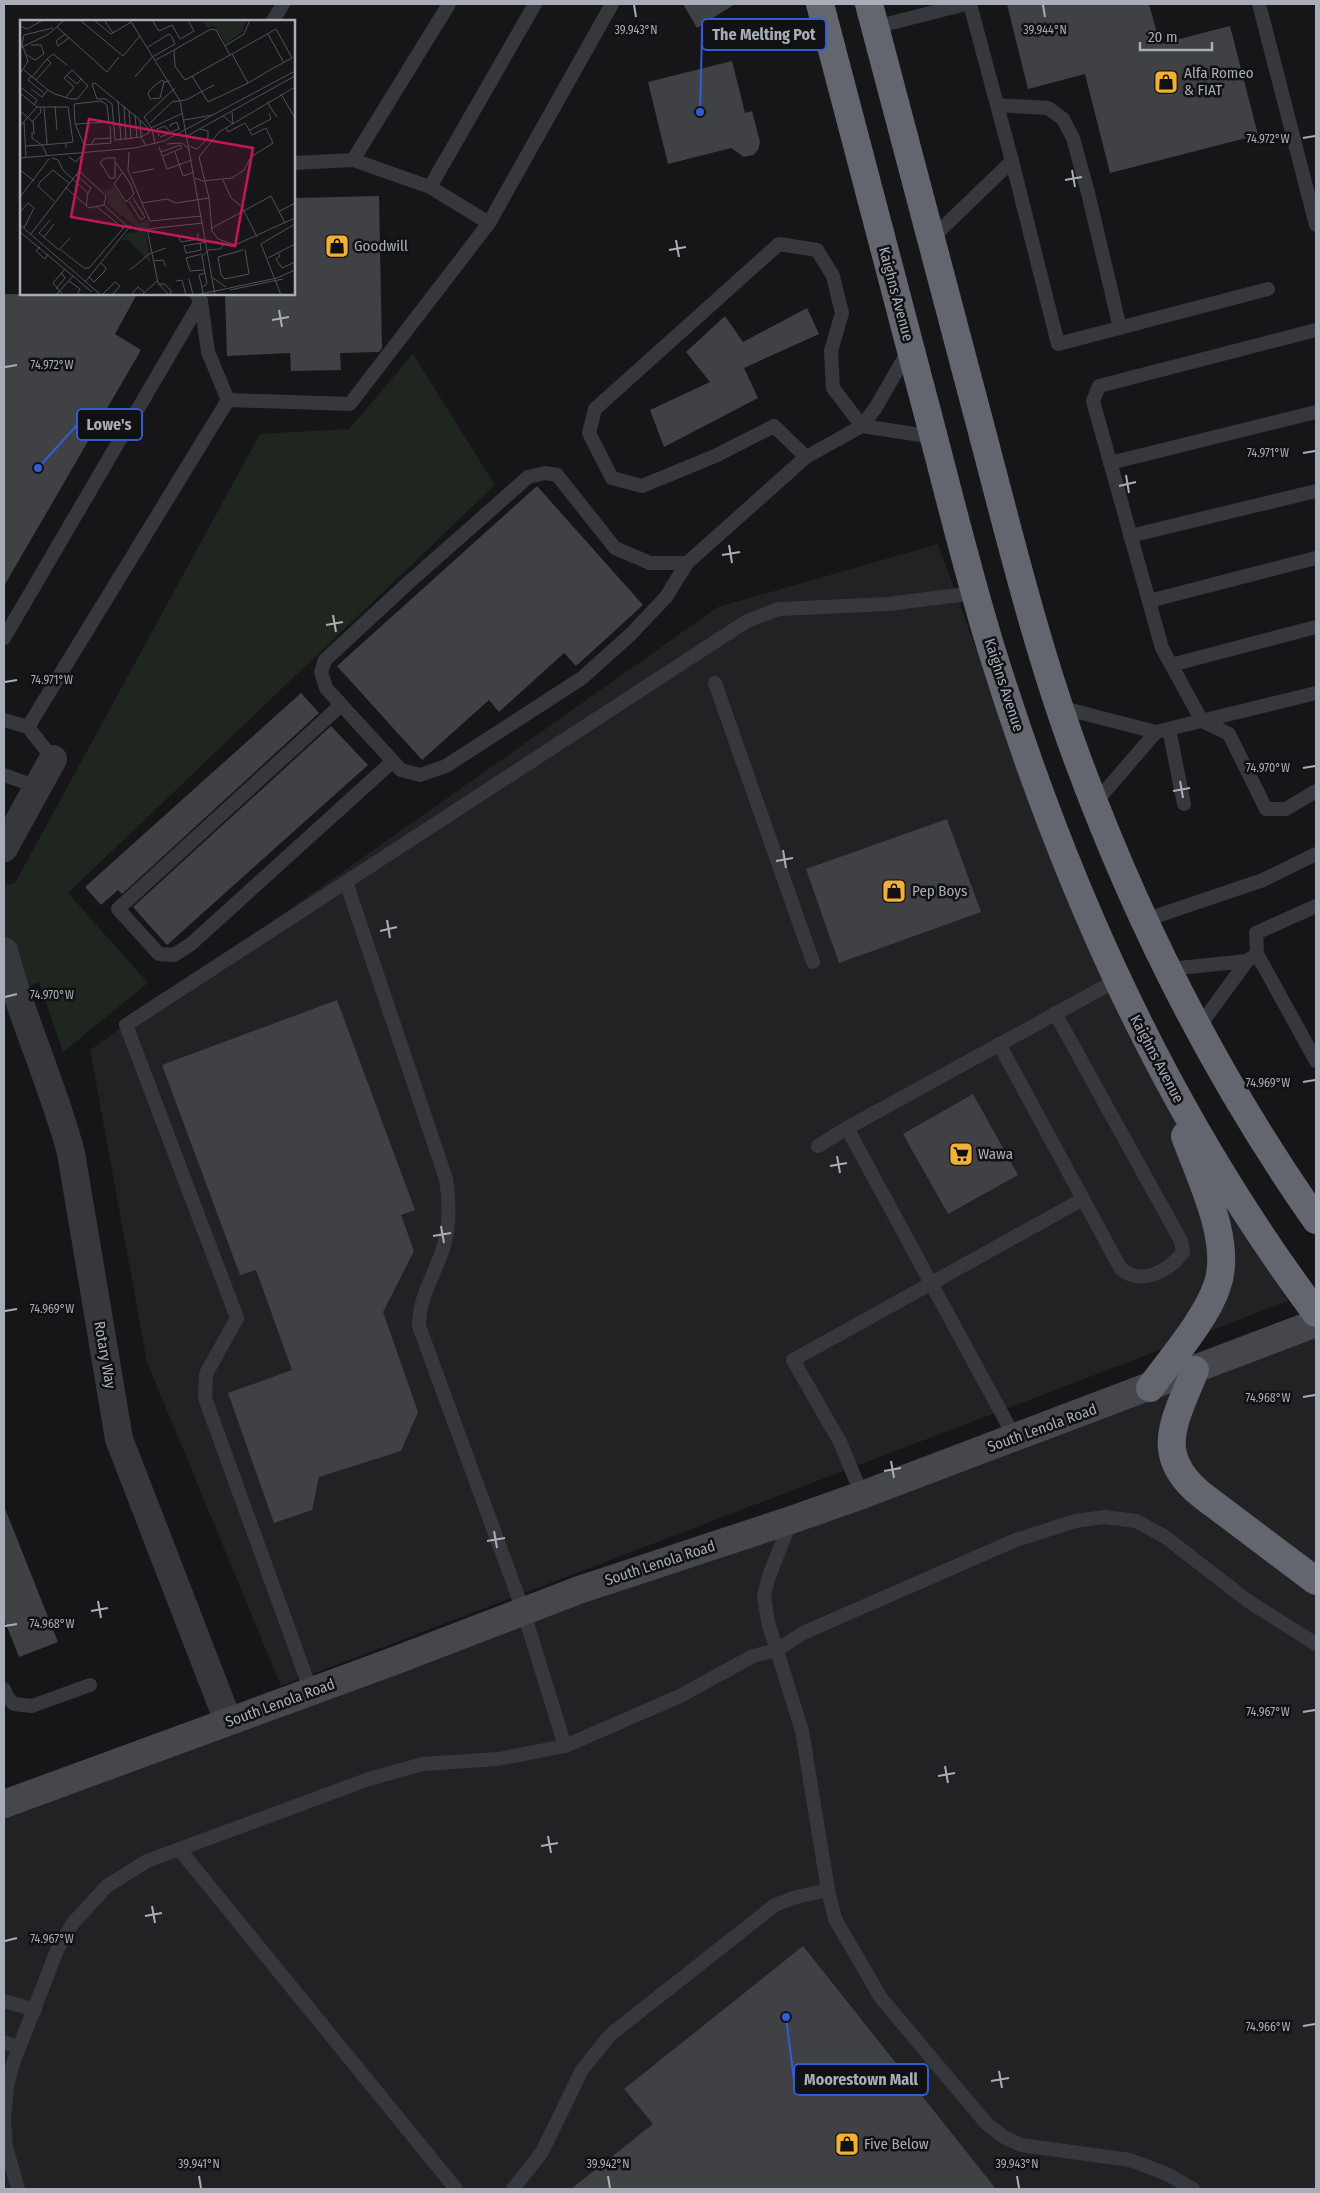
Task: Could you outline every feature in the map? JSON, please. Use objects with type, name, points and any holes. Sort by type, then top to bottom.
[{"type":"highway","name":"Kaighns Avenue","points":[[820,4],[975,593],[1033,773],[1117,980],[1164,1076],[1248,1216],[1316,1313]]},
{"type":"highway","points":[[872,15],[1014,558],[1059,706],[1094,803],[1120,866],[1198,1028],[1229,1085],[1316,1220]]},
{"type":"highway","points":[[1150,1388],[1210,1301],[1217,1287],[1221,1264],[1216,1226],[1164,1076]]},
{"type":"highway","points":[[1195,1370],[1173,1428],[1171,1440],[1174,1461],[1179,1471],[1191,1487],[1316,1581]]},
{"type":"street","points":[[4,848],[53,759]]},
{"type":"street","name":"Rotary Way","points":[[4,952],[11,1007],[62,1120],[71,1153],[119,1439],[228,1721]]},
{"type":"street","name":"South Lenola Road","points":[[4,1804],[579,1590],[862,1495],[1150,1388],[1316,1323]]},
{"type":"lane","points":[[274,20],[283,4]]},
{"type":"lane","points":[[353,160],[449,4]]},
{"type":"lane","points":[[430,187],[535,4]]},
{"type":"lane","points":[[228,400],[350,404],[489,223],[612,4]]},
{"type":"lane","points":[[872,15],[966,4]]},
{"type":"lane","points":[[970,4],[1058,344],[1268,289]]},
{"type":"lane","points":[[1259,4],[1316,225]]},
{"type":"lane","points":[[997,105],[1048,108],[1063,119],[1072,138],[1088,193],[1120,328]]},
{"type":"lane","points":[[295,162],[353,160],[430,187],[489,223]]},
{"type":"lane","points":[[931,239],[1012,161]]},
{"type":"lane","points":[[806,457],[774,426],[714,456],[642,486],[612,478],[589,433],[596,409],[779,244],[817,250],[833,276],[842,313],[830,351],[833,388],[862,426],[934,437]]},
{"type":"lane","points":[[199,297],[208,352],[228,400]]},
{"type":"lane","points":[[4,638],[199,297]]},
{"type":"lane","points":[[1316,330],[1099,386],[1093,401],[1162,648],[1202,721],[1229,734],[1266,809],[1286,809],[1316,791]]},
{"type":"lane","points":[[687,563],[650,563],[615,548],[557,475],[544,473],[528,477],[407,584],[325,660],[320,672],[326,688],[401,770],[420,775],[446,766],[582,678],[630,635],[666,597],[687,563],[806,457],[862,426],[876,407],[910,347]]},
{"type":"lane","points":[[28,727],[228,400]]},
{"type":"lane","points":[[1110,463],[1316,412]]},
{"type":"lane","points":[[1130,536],[1316,491]]},
{"type":"lane","points":[[1148,601],[1316,558]]},
{"type":"lane","points":[[311,1691],[205,1398],[206,1374],[237,1318],[126,1025],[747,621],[779,609],[888,604],[975,593]]},
{"type":"lane","points":[[1171,665],[1316,627]]},
{"type":"lane","points":[[715,683],[813,962]]},
{"type":"lane","points":[[1059,706],[1163,730],[1316,693]]},
{"type":"lane","points":[[341,705],[118,909],[159,954],[174,955],[191,944],[393,761]]},
{"type":"lane","points":[[4,720],[28,727],[53,759]]},
{"type":"lane","points":[[1094,803],[1163,730]]},
{"type":"lane","points":[[1163,730],[1184,804]]},
{"type":"lane","points":[[4,775],[38,787]]},
{"type":"lane","points":[[1145,920],[1263,880],[1316,854]]},
{"type":"lane","points":[[346,882],[446,1180],[449,1218],[443,1249],[420,1305],[419,1326],[524,1610],[565,1746]]},
{"type":"lane","points":[[1198,1028],[1252,957],[1256,933],[1316,906]]},
{"type":"lane","points":[[1169,969],[1252,957]]},
{"type":"lane","points":[[1252,957],[1316,1062]]},
{"type":"lane","points":[[818,1146],[847,1128],[1117,980]]},
{"type":"lane","points":[[999,1044],[1121,1269],[1128,1275],[1146,1278],[1175,1263],[1183,1252],[1181,1242],[1055,1013]]},
{"type":"lane","points":[[847,1128],[1015,1438]]},
{"type":"lane","points":[[862,1495],[840,1442],[793,1360],[1083,1199]]},
{"type":"lane","points":[[18,2189],[7,2154],[4,2120],[7,2086],[19,2048],[58,1948],[73,1923],[106,1886],[147,1861],[369,1779],[414,1766],[498,1759],[565,1746],[680,1696],[753,1656],[777,1650],[803,1633],[1016,1540],[1075,1521],[1104,1518],[1136,1521],[1164,1536],[1248,1601],[1316,1644]]},
{"type":"lane","points":[[791,1520],[768,1579],[764,1596],[768,1622],[802,1731],[828,1890],[836,1919],[881,1998],[986,2123],[1004,2137],[1021,2145],[1130,2160],[1168,2174],[1193,2189]]},
{"type":"lane","points":[[4,1689],[7,1697],[14,1704],[32,1706],[90,1685]]},
{"type":"lane","points":[[179,1849],[456,2189]]},
{"type":"lane","points":[[513,2189],[542,2152],[582,2070],[610,2035],[775,1905],[796,1896],[828,1890]]},
{"type":"lane","points":[[4,2001],[35,2010]]},
{"type":"lane","points":[[4,2042],[19,2048]]},
{"type":"shaded area","points":[[413,354],[495,485],[68,893],[148,983],[63,1052],[39,982],[4,995],[4,885],[15,883],[260,434],[349,429]]},
{"type":"shaded area","points":[[938,544],[1052,859],[1288,1301],[281,1686],[147,1362],[90,1050],[718,607]]},
{"type":"shaded area","points":[[1316,1323],[1316,2189],[4,2189],[4,1804]]},
{"type":"building","points":[[683,4],[735,4],[697,28]]},
{"type":"building","name":"Alfa Romeo & FIAT","points":[[1007,4],[1149,4],[1160,44],[1230,26],[1258,135],[1110,173],[1085,74],[1028,89]]},
{"type":"building","points":[[732,61],[745,113],[752,111],[760,142],[758,150],[753,155],[744,157],[731,148],[668,164],[648,82]]},
{"type":"building","name":"Goodwill","points":[[379,196],[382,348],[379,352],[340,353],[341,370],[291,371],[290,353],[227,356],[225,295],[295,295],[295,198]]},
{"type":"building","points":[[4,294],[136,295],[115,334],[141,350],[4,586]]},
{"type":"building","points":[[807,308],[819,334],[744,368],[758,398],[664,447],[650,410],[710,382],[686,352],[725,316],[743,342]]},
{"type":"building","points":[[537,486],[643,605],[576,666],[564,653],[499,712],[489,700],[422,760],[337,666]]},
{"type":"building","points":[[301,693],[319,713],[122,894],[118,890],[101,905],[85,887]]},
{"type":"building","points":[[331,726],[368,765],[167,945],[133,907]]},
{"type":"building","name":"Pep Boys","points":[[947,819],[981,912],[839,963],[806,869]]},
{"type":"building","points":[[337,1000],[415,1210],[401,1215],[414,1251],[383,1312],[418,1412],[401,1451],[319,1477],[312,1510],[274,1523],[228,1393],[292,1370],[256,1270],[240,1275],[162,1065]]},
{"type":"building","name":"Wawa","points":[[973,1094],[1018,1175],[948,1214],[903,1134]]},
{"type":"building","points":[[4,1506],[58,1642],[19,1657],[4,1619]]},
{"type":"building","points":[[803,1946],[996,2189],[571,2189],[653,2124],[624,2089]]},
{"type":"place","name":"Alfa Romeo & FIAT","points":[[1166,82]]},
{"type":"place","name":"The Melting Pot","points":[[700,112]]},
{"type":"place","name":"Goodwill","points":[[337,246]]},
{"type":"place","name":"Lowe's","points":[[38,468]]},
{"type":"place","name":"Pep Boys","points":[[894,891]]},
{"type":"place","name":"Wawa","points":[[961,1154]]},
{"type":"place","name":"Moorestown Mall","points":[[786,2017]]},
{"type":"place","name":"Five Below","points":[[847,2144]]}]
